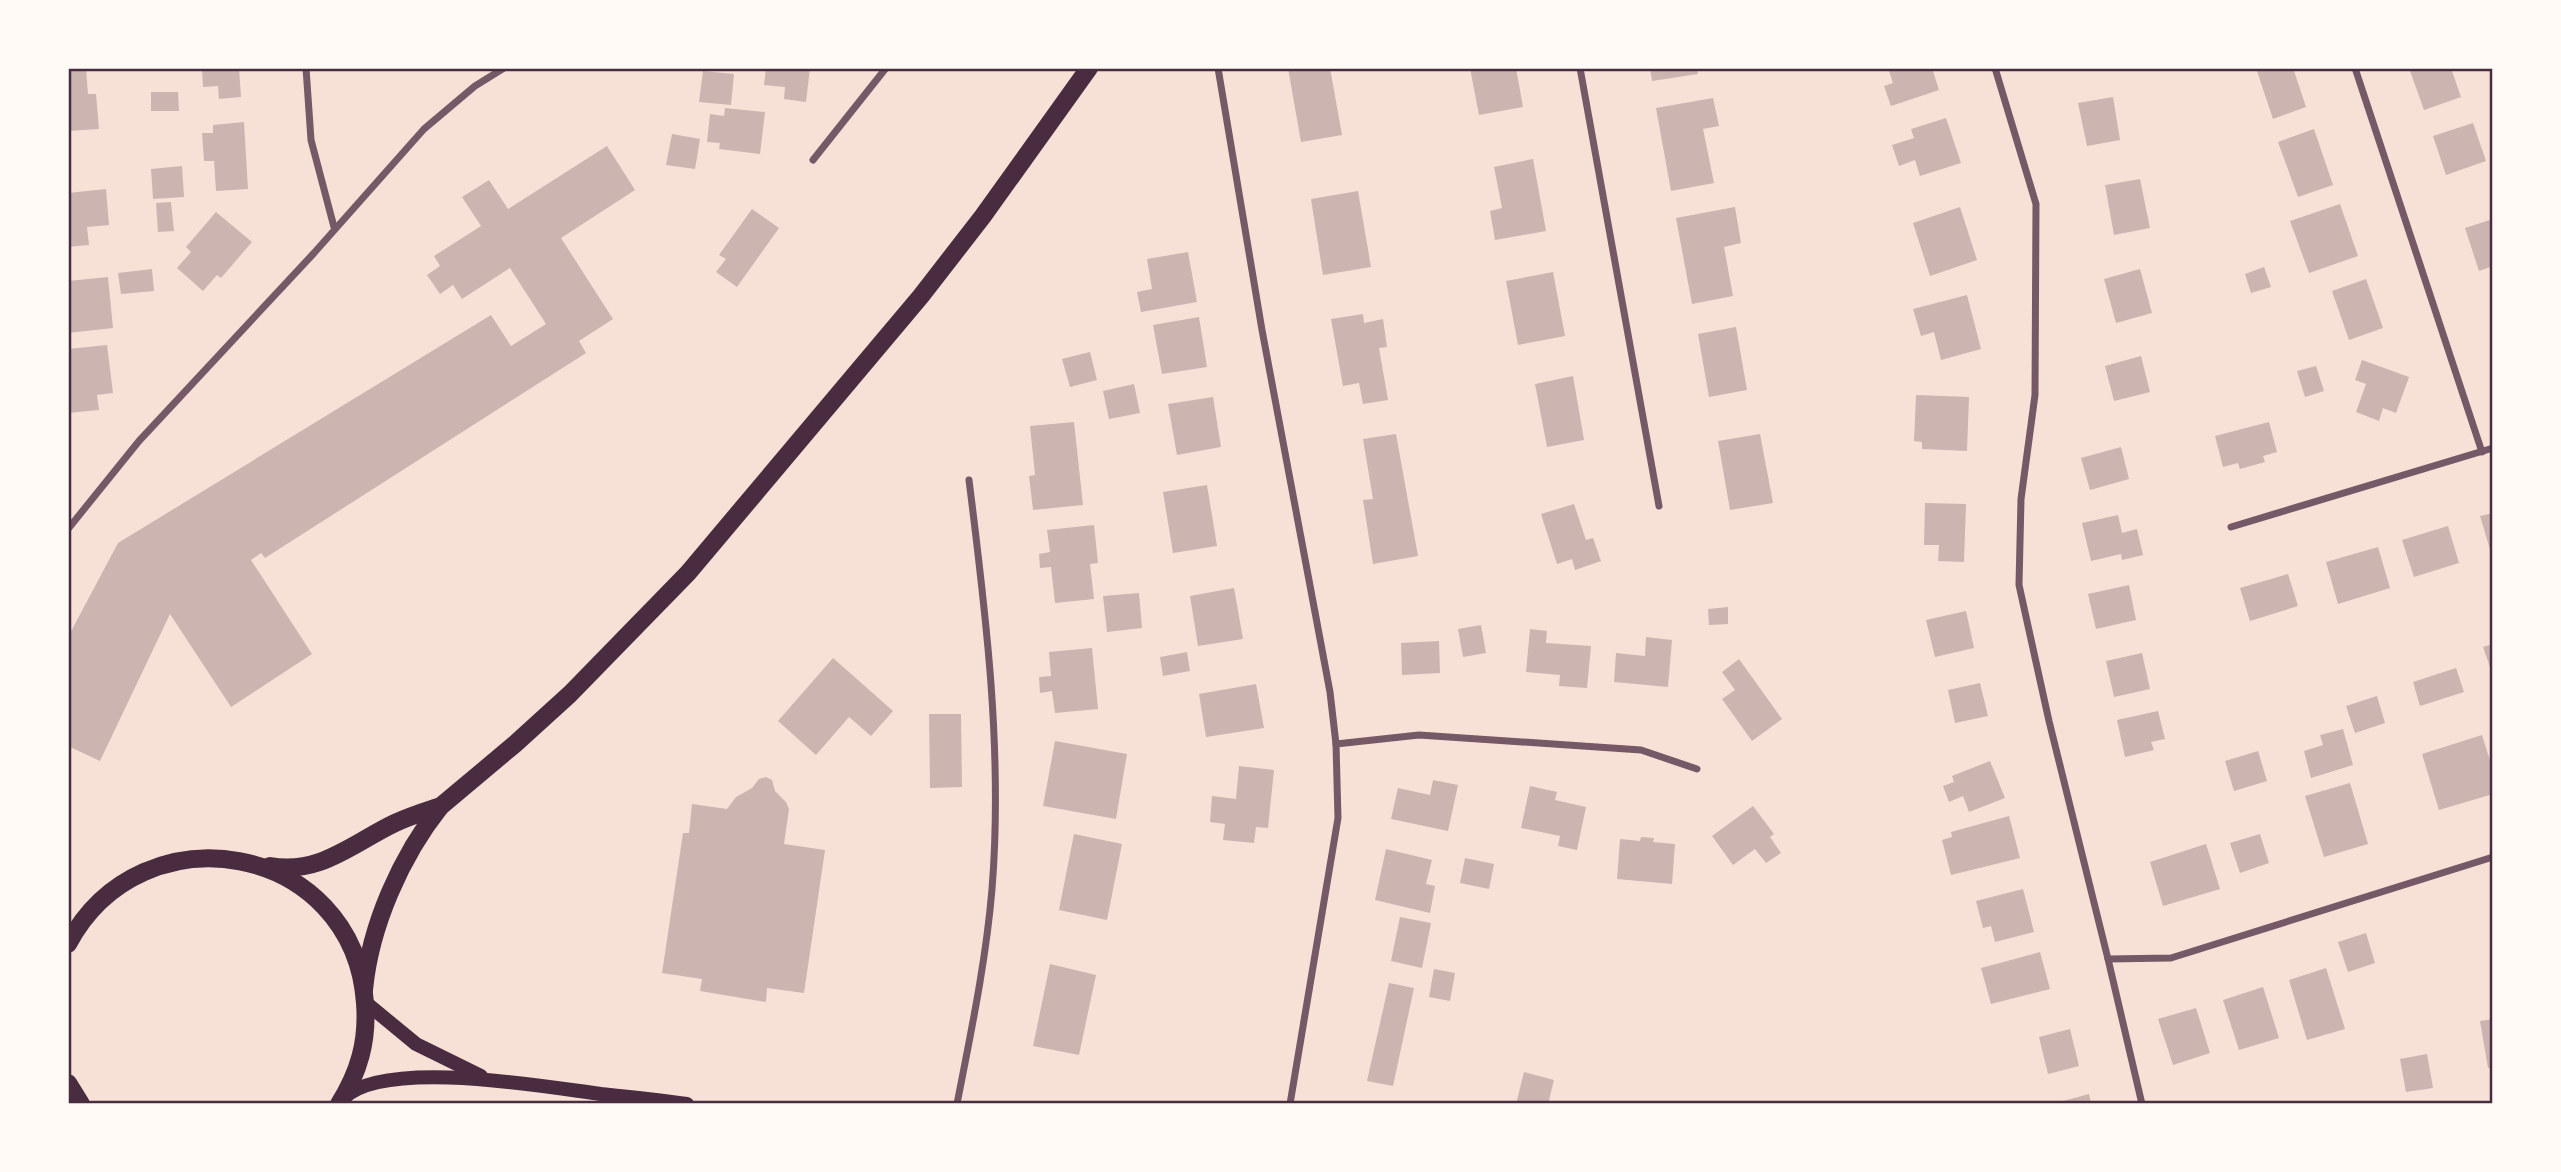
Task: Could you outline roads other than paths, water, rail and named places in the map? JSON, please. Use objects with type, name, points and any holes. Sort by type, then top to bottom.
[{"type":"main road","points":[[365,996],[369,959],[386,905],[415,845],[441,806],[570,694],[688,573],[921,296],[983,216],[1088,68]]},
{"type":"main road","points":[[68,944],[95,906],[113,890],[156,866],[205,857],[291,868],[321,863],[397,822],[441,806]]},
{"type":"main road","points":[[254,863],[296,883],[331,915],[355,954],[365,996],[367,1023],[362,1055],[351,1085],[339,1103]]},
{"type":"main road","points":[[68,921],[95,906]]},
{"type":"main road","points":[[365,996],[416,1044],[485,1078]]},
{"type":"main road","points":[[339,1103],[352,1091],[378,1083],[485,1078],[687,1104]]},
{"type":"street","points":[[306,68],[311,140],[334,227]]},
{"type":"street","points":[[68,529],[139,441],[314,253],[334,227],[424,129],[475,86],[504,68]]},
{"type":"street","points":[[813,160],[886,68]]},
{"type":"street","points":[[1217,68],[1262,330],[1330,692],[1336,744],[1338,818],[1290,1104]]},
{"type":"street","points":[[1580,68],[1659,506]]},
{"type":"street","points":[[1995,68],[2036,204],[2035,395],[2021,499],[2018,584],[2142,1104]]},
{"type":"street","points":[[2355,68],[2482,452]]},
{"type":"street","points":[[2231,527],[2493,448]]},
{"type":"street","points":[[957,1104],[983,975],[992,886],[995,797],[987,625],[969,480]]},
{"type":"street","points":[[1336,744],[1419,735],[1600,747],[1641,750],[1697,769]]},
{"type":"street","points":[[2108,959],[2171,958],[2493,857]]}]
